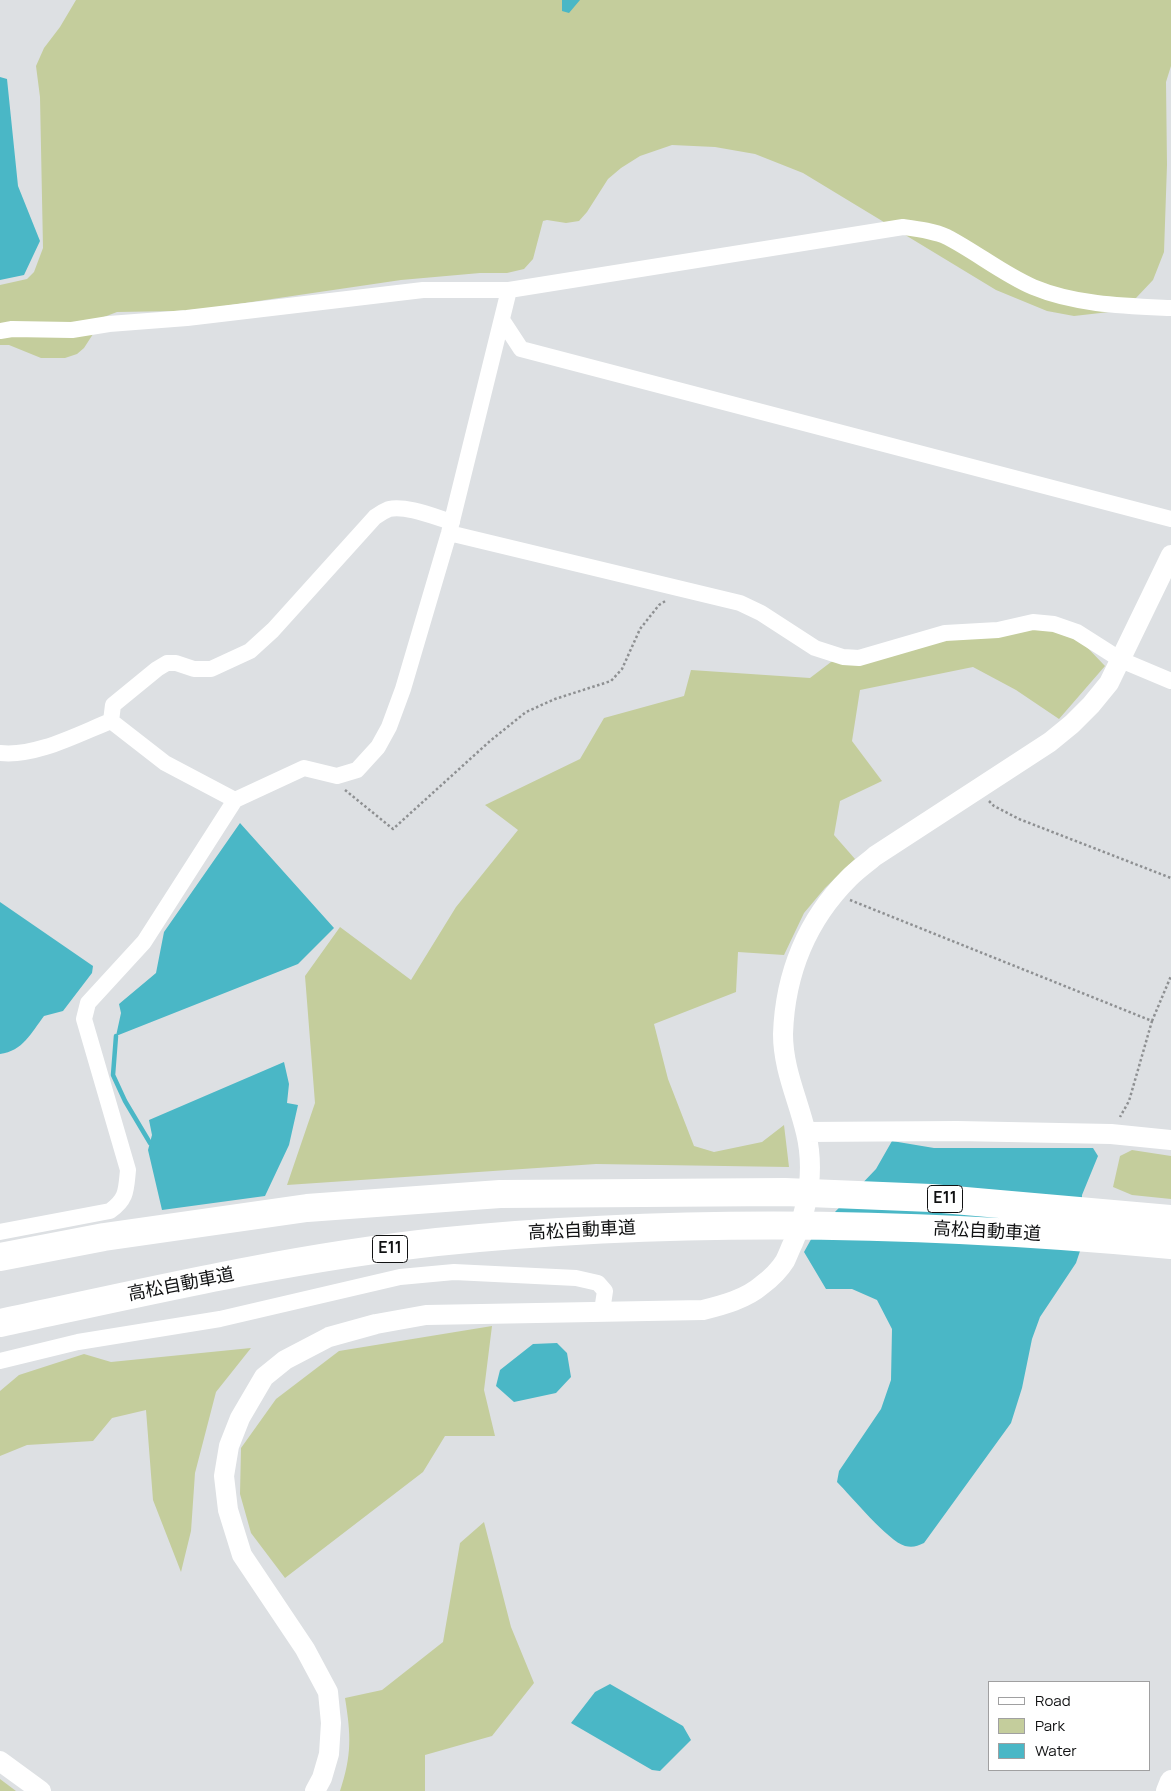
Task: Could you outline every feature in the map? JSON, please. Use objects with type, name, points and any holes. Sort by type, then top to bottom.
[{"type":"highway","name":"高松自動車道","points":[[0,1257],[104,1236],[307,1208],[500,1194],[785,1192],[931,1198],[1171,1219]]},
{"type":"highway","name":"高松自動車道","points":[[0,1323],[164,1287],[300,1262],[435,1242],[596,1228],[786,1225],[943,1229],[1171,1245]]},
{"type":"main road","points":[[1166,1791],[1171,1782]]},
{"type":"street","points":[[0,331],[12,329],[72,330],[109,324],[186,318],[423,290],[509,290],[903,227],[924,230],[946,237],[1032,286],[1067,298],[1128,306],[1171,308]]},
{"type":"street","points":[[0,1232],[110,1211],[120,1204],[126,1192],[128,1170],[84,1019],[88,1003],[144,942],[235,800],[304,768],[337,776],[357,770],[378,746],[389,727],[403,689],[450,528],[509,290]]},
{"type":"street","points":[[502,320],[520,349],[1171,519]]},
{"type":"street","points":[[111,721],[113,706],[157,668],[176,663],[194,669],[211,669],[250,651],[273,630],[375,517],[387,510],[398,508],[414,511],[450,528],[740,603],[761,613],[815,648],[843,657],[859,658],[945,633],[998,630],[1033,622],[1054,624],[1077,632],[1121,660],[1171,681]]},
{"type":"street","points":[[315,1791],[322,1778],[329,1754],[331,1724],[328,1692],[305,1649],[242,1555],[228,1510],[224,1476],[230,1446],[240,1418],[264,1377],[285,1360],[329,1337],[376,1324],[426,1315],[703,1310],[732,1302],[761,1287],[785,1262],[798,1232],[808,1199],[811,1160],[806,1132],[786,1066],[783,1036],[785,1009],[794,964],[807,933],[820,913],[850,877],[876,856],[1050,742],[1072,724],[1109,684],[1171,556]]},
{"type":"street","points":[[0,753],[8,754],[37,749],[111,721]]},
{"type":"street","points":[[111,721],[165,764],[235,800]]},
{"type":"street","points":[[806,1132],[957,1131],[1111,1134],[1171,1140]]},
{"type":"street","points":[[0,1361],[78,1342],[220,1319],[400,1277],[454,1272],[576,1278],[598,1283],[605,1291],[602,1311]]},
{"type":"street","points":[[0,1761],[41,1791]]},
{"type":"path","points":[[337,776],[346,791],[393,829],[526,712],[554,699],[611,681],[622,669],[640,629],[659,605],[685,589]]},
{"type":"path","points":[[978,789],[994,806],[1018,819],[1171,878]]},
{"type":"path","points":[[838,891],[850,901],[1152,1021]]},
{"type":"path","points":[[1111,1134],[1129,1101],[1152,1021],[1171,976]]},
{"type":"green space","points":[[76,0],[1171,0],[1171,66],[1166,82],[1167,165],[1164,252],[1153,280],[1136,298],[1109,312],[1074,316],[1047,311],[996,290],[803,173],[755,154],[715,147],[672,145],[640,156],[621,168],[608,179],[579,221],[566,223],[543,221],[533,259],[524,269],[507,273],[480,273],[401,280],[204,309],[117,312],[104,317],[84,348],[77,354],[65,358],[41,358],[9,345],[0,345],[0,285],[27,279],[34,272],[43,248],[40,97],[36,66],[44,48],[60,27]]},
{"type":"green space","points":[[1037,626],[1081,641],[1105,666],[1059,719],[1016,690],[973,667],[860,690],[852,741],[882,781],[840,801],[834,835],[855,859],[825,888],[804,913],[784,955],[738,952],[736,992],[654,1024],[668,1079],[694,1146],[714,1152],[762,1142],[784,1125],[789,1167],[596,1164],[287,1185],[315,1103],[305,976],[340,927],[411,980],[456,907],[518,830],[485,805],[580,759],[604,718],[684,696],[691,670],[810,678],[831,662],[944,640]]},
{"type":"green space","points":[[1132,1150],[1171,1156],[1171,1199],[1132,1195],[1113,1187],[1120,1156]]},
{"type":"green space","points":[[492,1326],[484,1390],[495,1436],[445,1436],[423,1472],[285,1578],[251,1533],[240,1494],[241,1448],[276,1399],[339,1351]]},
{"type":"green space","points":[[251,1348],[216,1392],[195,1473],[191,1531],[181,1572],[153,1500],[146,1410],[112,1418],[93,1441],[27,1445],[0,1456],[0,1391],[19,1375],[84,1354],[111,1362]]},
{"type":"green space","points":[[484,1522],[511,1627],[534,1683],[492,1736],[425,1755],[425,1791],[340,1791],[347,1766],[349,1745],[345,1698],[382,1690],[443,1642],[460,1543]]},
{"type":"green space","points":[[0,1779],[16,1791],[0,1791]]},
{"type":"water","points":[[562,0],[580,0],[569,13],[562,11]]},
{"type":"water","points":[[0,77],[7,79],[18,186],[40,241],[24,275],[0,280]]},
{"type":"water","points":[[240,823],[334,928],[298,964],[116,1036],[121,1013],[119,1004],[156,973],[164,932]]},
{"type":"water","points":[[0,902],[93,966],[92,973],[63,1011],[44,1016],[21,1045],[0,1054]]},
{"type":"water","points":[[284,1062],[289,1084],[287,1103],[298,1105],[289,1145],[265,1196],[162,1210],[148,1150],[152,1135],[149,1120]]},
{"type":"water","points":[[892,1141],[934,1148],[1093,1148],[1098,1156],[1082,1195],[1082,1245],[1076,1263],[1040,1317],[1032,1339],[1022,1388],[1011,1423],[924,1543],[913,1547],[905,1546],[889,1536],[837,1482],[839,1471],[881,1409],[891,1380],[892,1329],[877,1300],[852,1289],[826,1289],[804,1252],[814,1234],[876,1169]]},
{"type":"water","points":[[557,1343],[567,1353],[571,1377],[556,1393],[514,1402],[496,1386],[500,1370],[533,1344]]},
{"type":"water","points":[[610,1684],[683,1726],[691,1740],[660,1771],[652,1770],[571,1723],[595,1692]]},
{"type":"waterway","points":[[116,1036],[113,1075],[125,1101],[150,1143]]}]
